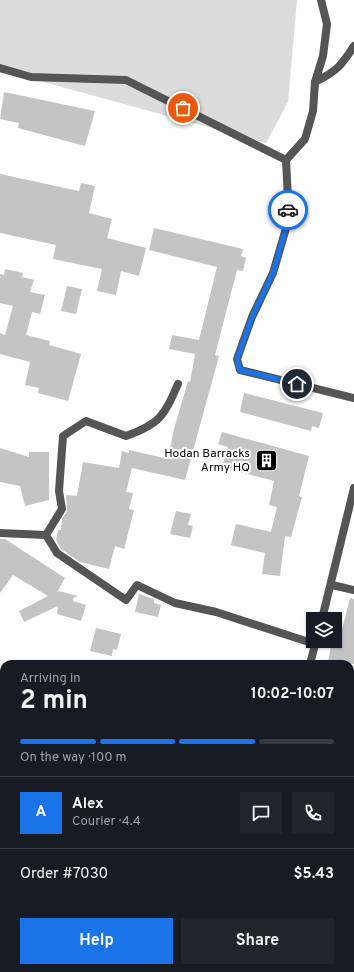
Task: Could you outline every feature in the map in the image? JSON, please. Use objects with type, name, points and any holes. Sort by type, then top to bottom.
[{"type":"street","points":[[321,0],[327,24],[323,56],[315,82],[314,111],[305,139],[286,160],[289,218],[273,273],[252,317],[237,359],[240,370],[354,398]]},
{"type":"street","points":[[315,82],[330,75],[342,65],[354,46]]},
{"type":"street","points":[[0,68],[31,77],[126,80],[286,160]]},
{"type":"street","points":[[46,535],[62,509],[59,491],[63,436],[86,421],[126,436],[142,430],[167,411],[178,384]]},
{"type":"street","points":[[324,612],[332,585],[354,488]]},
{"type":"street","points":[[0,533],[46,535]]},
{"type":"street","points":[[46,535],[57,553],[126,600],[137,585],[175,603],[216,612],[306,640]]},
{"type":"street","points":[[332,585],[354,590]]},
{"type":"street","points":[[311,660],[314,648]]},
{"type":"shaded area","points":[[0,0],[297,0],[288,102],[266,143],[0,70]]},
{"type":"building","points":[[4,92],[95,111],[85,146],[18,128],[19,123],[0,119]]},
{"type":"building","points":[[0,174],[79,191],[81,183],[95,186],[89,213],[112,219],[107,238],[146,248],[139,276],[121,271],[116,295],[97,291],[102,269],[53,259],[56,245],[0,233]]},
{"type":"building","points":[[154,228],[243,249],[241,256],[246,258],[243,271],[237,270],[215,355],[219,356],[185,480],[132,468],[126,492],[133,493],[129,509],[134,510],[124,549],[115,546],[109,569],[80,562],[61,549],[56,540],[58,530],[61,530],[62,519],[67,511],[66,495],[77,496],[83,462],[119,468],[122,451],[129,453],[129,450],[168,459],[174,429],[188,381],[190,382],[195,354],[169,349],[172,335],[199,340],[217,267],[149,250]]},
{"type":"building","points":[[5,269],[23,273],[22,277],[34,280],[30,292],[45,295],[40,314],[32,312],[26,335],[50,341],[49,345],[81,354],[68,401],[38,393],[39,388],[25,385],[30,362],[0,354],[0,333],[5,335],[13,306],[0,303],[0,274],[4,275]]},
{"type":"building","points":[[67,286],[82,289],[76,314],[61,311]]},
{"type":"building","points":[[244,393],[323,413],[319,428],[312,426],[311,431],[240,412]]},
{"type":"building","points":[[222,432],[309,456],[299,496],[302,497],[291,537],[285,536],[280,576],[262,574],[265,553],[231,545],[236,524],[271,532],[277,507],[269,505],[274,481],[222,467],[228,447],[218,444]]},
{"type":"building","points":[[0,448],[29,457],[29,452],[49,452],[49,500],[25,506],[20,486],[0,482]]},
{"type":"building","points":[[176,511],[191,514],[188,525],[193,526],[190,538],[170,534]]},
{"type":"building","points":[[0,539],[5,539],[65,578],[57,592],[59,591],[78,596],[73,598],[73,601],[86,605],[81,621],[57,614],[58,606],[24,622],[19,611],[48,596],[13,575],[0,593]]},
{"type":"building","points":[[139,594],[154,599],[154,603],[161,605],[158,617],[135,612]]},
{"type":"building","points":[[350,598],[354,599],[354,660],[328,660],[331,648],[342,648],[342,630]]},
{"type":"building","points":[[96,628],[121,634],[117,650],[113,649],[112,656],[90,651]]},
{"type":"way so far","points":[[183,108],[286,160],[288,210]]},
{"type":"place","name":"Hodan Barracks Army HQ","points":[[266,461]]},
{"type":"route","points":[[288,210],[289,218],[273,273],[252,317],[237,359],[240,370],[297,384]]}]
